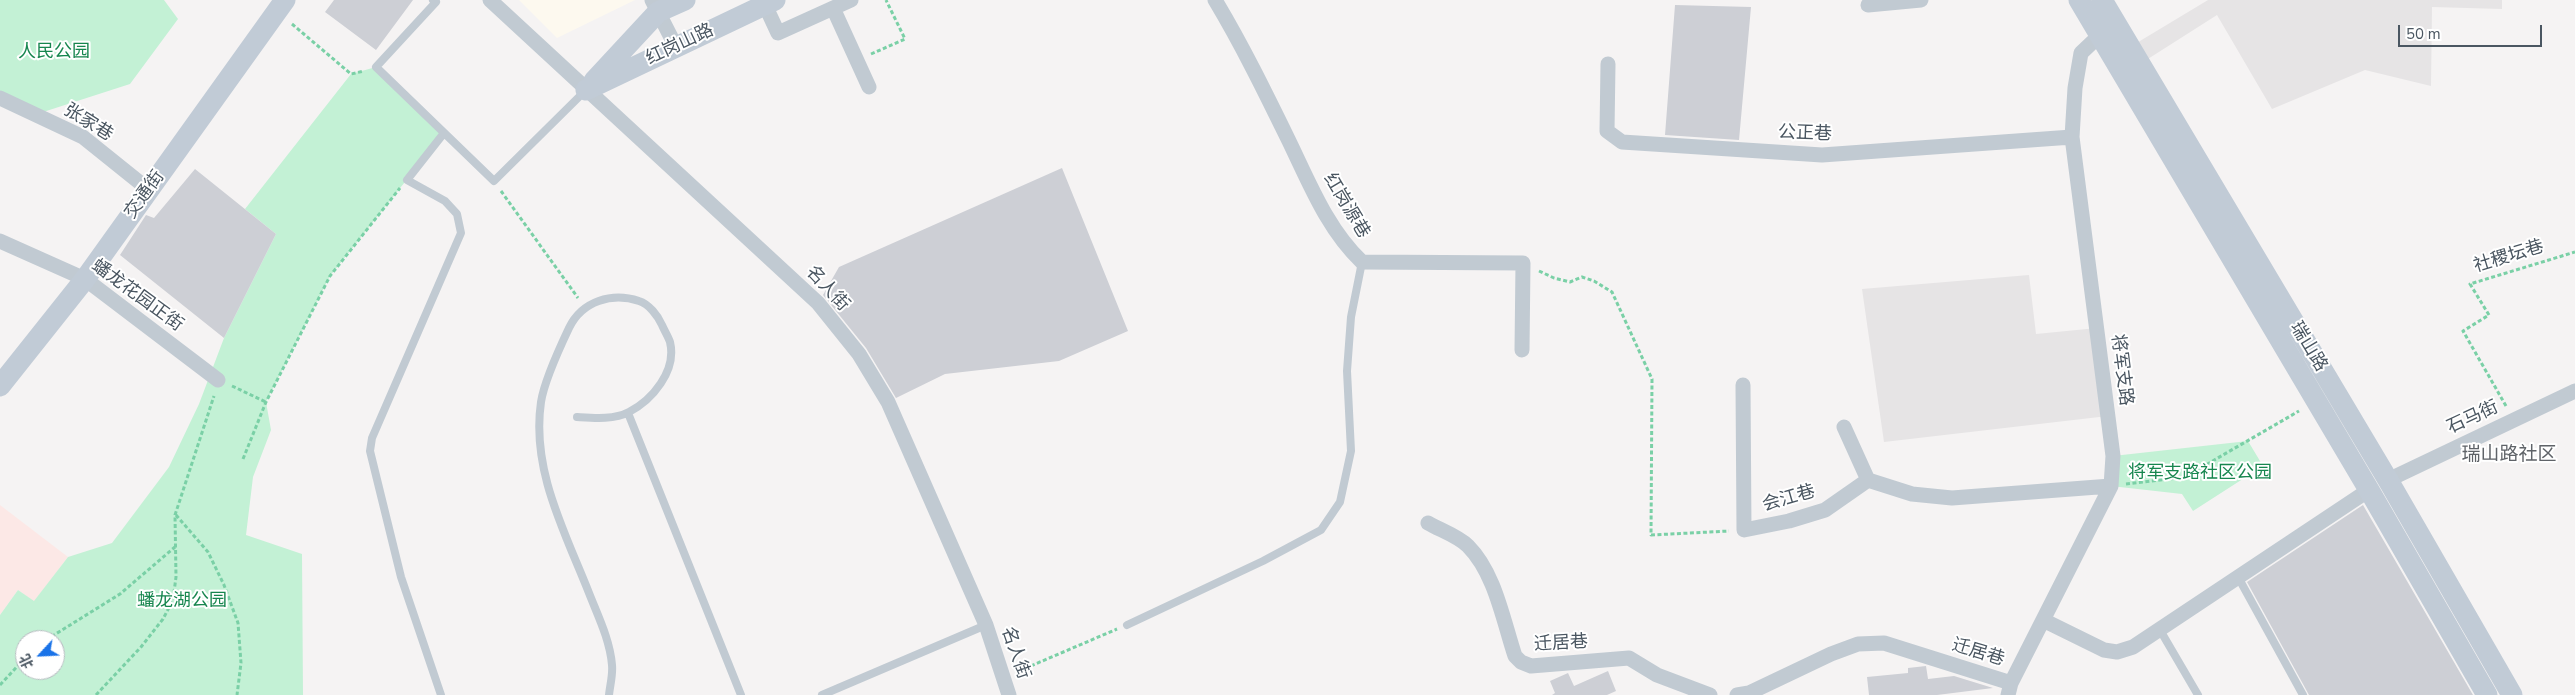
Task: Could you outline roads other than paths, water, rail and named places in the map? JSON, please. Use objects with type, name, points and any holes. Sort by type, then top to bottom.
[{"type":"main road","name":"红岗山路","points":[[586,90],[655,6],[685,0]]},
{"type":"main road","name":"瑞山路","points":[[2079,0],[2316,400],[2379,485],[2512,695]]},
{"type":"main road","name":"瑞山路","points":[[2102,0],[2379,485],[2487,695]]},
{"type":"main road","name":"红岗山路","points":[[586,90],[770,2]]},
{"type":"main road","name":"交通街","points":[[0,386],[85,279],[281,6]]},
{"type":"street","name":"名人街","points":[[490,0],[818,303],[859,354],[888,402],[986,625],[1009,695]]},
{"type":"street","points":[[770,2],[778,33],[851,0]]},
{"type":"street","name":"红岗源巷","points":[[1215,0],[1262,85],[1322,208],[1344,246],[1362,262],[1523,263],[1522,350]]},
{"type":"street","points":[[1868,5],[1921,0]]},
{"type":"street","points":[[655,6],[676,47]]},
{"type":"street","points":[[833,8],[869,86]]},
{"type":"street","name":"将军支路","points":[[2009,689],[2111,486],[2113,456],[2072,137],[2075,88],[2081,53],[2100,35]]},
{"type":"street","name":"公正巷","points":[[1608,64],[1607,131],[1622,142],[1822,155],[2072,137]]},
{"type":"street","name":"张家巷","points":[[0,98],[82,137],[149,190]]},
{"type":"street","name":"蟠龙花园正街","points":[[0,241],[85,279],[218,380]]},
{"type":"street","name":"会江巷","points":[[1743,385],[1744,530],[1789,521],[1825,510],[1868,480]]},
{"type":"street","name":"石马街","points":[[2043,620],[2104,650],[2117,652],[2133,647],[2379,485],[2575,390]]},
{"type":"street","points":[[1844,427],[1868,480],[1912,494],[1952,498],[2111,486]]},
{"type":"street","name":"迁居巷","points":[[1428,523],[1467,544],[1480,560],[1492,588],[1515,656],[1521,662],[1531,666],[1629,658],[1657,675],[1710,695]]},
{"type":"street","name":"迁居巷","points":[[1737,695],[1749,693],[1831,654],[1858,644],[1884,643],[2009,689]]},
{"type":"lane","points":[[433,0],[436,2],[376,67],[444,133],[407,180],[445,201],[457,214],[461,234],[372,438],[370,451],[401,577],[441,695]]},
{"type":"lane","name":"红岗山路","points":[[444,133],[494,180],[586,90]]},
{"type":"lane","points":[[1127,625],[1263,561],[1321,530],[1340,502],[1351,451],[1347,371],[1351,317],[1362,262]]},
{"type":"lane","points":[[577,417],[605,418],[628,413],[656,391],[669,366],[670,343],[658,316],[642,302],[620,296],[603,298],[586,309],[572,322],[562,342],[541,401],[539,438],[545,480],[606,636],[612,666],[609,695]]},
{"type":"lane","points":[[628,413],[741,695]]},
{"type":"lane","points":[[2238,577],[2303,695]]},
{"type":"lane","points":[[822,695],[986,625]]},
{"type":"lane","points":[[2160,630],[2198,695]]},
{"type":"district","name":"瑞山路社区","points":[[2509,455]]},
{"type":"park label","name":"人民公园","points":[[54,53]]},
{"type":"park label","name":"将军支路社区公园","points":[[2200,474]]},
{"type":"park label","name":"蟠龙湖公园","points":[[182,602]]}]
